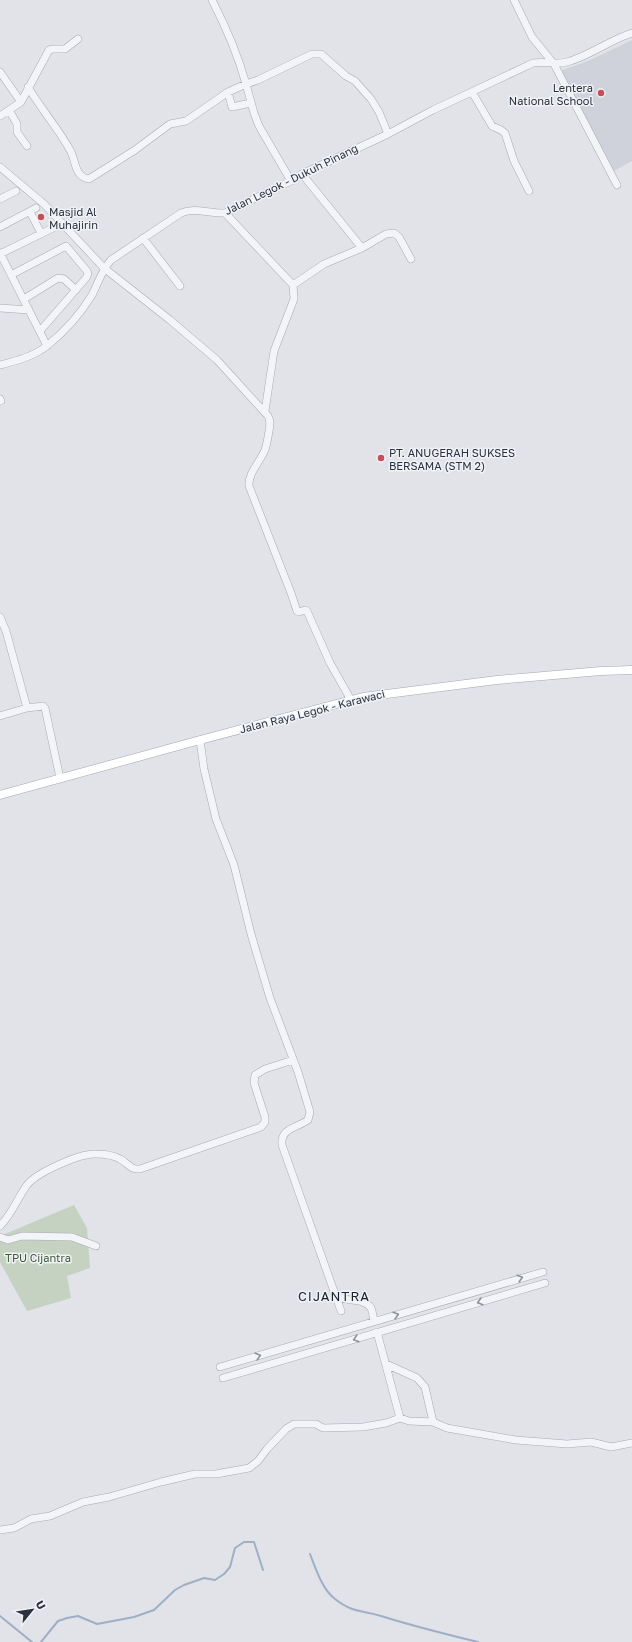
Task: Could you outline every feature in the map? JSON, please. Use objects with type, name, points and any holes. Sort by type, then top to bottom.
[{"type":"main road","name":"Jalan Raya Legok - Karawaci","points":[[0,795],[351,700],[382,694],[497,680],[601,671],[632,670]]},
{"type":"street","points":[[212,0],[237,53],[259,126],[291,181]]},
{"type":"street","points":[[514,0],[532,37],[554,64],[616,184]]},
{"type":"street","name":"Jalan Legok - Dukuh Pinang","points":[[0,365],[28,356],[47,346],[86,304],[98,283],[104,268],[119,254],[168,221],[187,211],[197,210],[217,214],[225,213],[291,181],[302,174],[388,134],[433,110],[533,63],[540,62],[554,64],[571,61],[590,53],[619,37],[632,33]]},
{"type":"street","points":[[0,116],[21,102],[49,50],[64,49],[78,39]]},
{"type":"street","points":[[28,87],[69,148],[78,173],[82,178],[89,179],[135,150],[170,124],[186,121],[228,92],[258,80],[312,54],[321,54],[346,76],[355,81],[371,99],[388,134]]},
{"type":"street","points":[[0,72],[21,102]]},
{"type":"street","points":[[228,92],[232,107],[251,103]]},
{"type":"street","points":[[472,92],[492,126],[505,133],[514,161],[529,191]]},
{"type":"street","points":[[9,110],[18,124],[17,132],[26,146]]},
{"type":"street","points":[[0,167],[44,204],[104,268],[170,320],[217,360],[270,418],[265,449],[250,474],[248,480],[249,486],[297,611],[307,611],[330,663],[351,700]]},
{"type":"street","points":[[302,174],[362,248]]},
{"type":"street","points":[[0,199],[16,191]]},
{"type":"street","points":[[0,227],[33,210],[41,234]]},
{"type":"street","points":[[225,213],[292,285],[294,299],[274,351],[265,411]]},
{"type":"street","points":[[47,346],[0,254],[55,227]]},
{"type":"street","points":[[292,285],[324,264],[362,248],[386,234],[394,233],[399,236],[411,259]]},
{"type":"street","points":[[143,238],[180,286]]},
{"type":"street","points":[[11,275],[77,239]]},
{"type":"street","points":[[40,331],[86,278],[87,272],[66,246]]},
{"type":"street","points":[[24,300],[58,278],[64,279],[76,290]]},
{"type":"street","points":[[0,308],[29,310]]},
{"type":"street","points":[[0,617],[3,632],[27,708]]},
{"type":"street","points":[[0,716],[40,705],[45,708],[60,778]]},
{"type":"street","points":[[200,740],[204,769],[216,819],[234,865],[251,934],[268,991],[310,1112],[308,1120],[301,1125],[288,1130],[281,1139],[341,1311]]},
{"type":"street","points":[[0,1226],[31,1181],[44,1173],[82,1156],[95,1153],[110,1156],[121,1159],[131,1168],[140,1169],[261,1127],[265,1122],[265,1117],[254,1082],[255,1075],[265,1069],[293,1060]]},
{"type":"street","points":[[0,1237],[8,1240],[22,1236],[72,1237],[96,1246]]},
{"type":"street","points":[[220,1367],[543,1272]]},
{"type":"street","points":[[223,1378],[545,1283]]},
{"type":"street","points":[[335,1295],[341,1299],[361,1300],[371,1308],[374,1321]]},
{"type":"street","points":[[418,1308],[421,1319]]},
{"type":"street","points":[[377,1332],[400,1418]]},
{"type":"street","points":[[304,1342],[307,1353]]},
{"type":"street","points":[[386,1364],[417,1378],[425,1387],[433,1422]]},
{"type":"street","points":[[0,1530],[14,1528],[31,1519],[47,1517],[83,1502],[109,1497],[162,1482],[195,1474],[216,1474],[249,1468],[258,1461],[286,1429],[294,1424],[316,1424],[323,1428],[363,1427],[386,1423],[400,1418],[409,1421],[433,1422],[447,1428],[516,1440],[567,1444],[591,1442],[611,1447],[632,1443]]},
{"type":"shaded area","name":"Lentera National School","points":[[632,40],[632,161],[614,171],[560,71],[588,61]]},
{"type":"green space","name":"TPU Cijantra","points":[[74,1205],[87,1228],[90,1268],[67,1276],[71,1298],[27,1311],[0,1262],[0,1236]]},
{"type":"waterway","points":[[41,1642],[58,1621],[78,1616],[97,1624],[134,1617],[154,1610],[175,1590],[184,1585],[204,1578],[215,1580],[224,1574],[230,1567],[235,1548],[244,1542],[254,1542],[263,1570]]},
{"type":"waterway","points":[[310,1554],[326,1590],[341,1604],[357,1610],[429,1630],[478,1642]]},
{"type":"waterway","points":[[0,1616],[32,1642]]},
{"type":"place","name":"Lentera National School","points":[[601,93]]},
{"type":"place","name":"Masjid Al Muhajirin","points":[[41,217]]},
{"type":"place","name":"PT. ANUGERAH SUKSES BERSAMA (STM 2)","points":[[381,458]]},
{"type":"district","name":"CIJANTRA","points":[[334,1296]]}]
